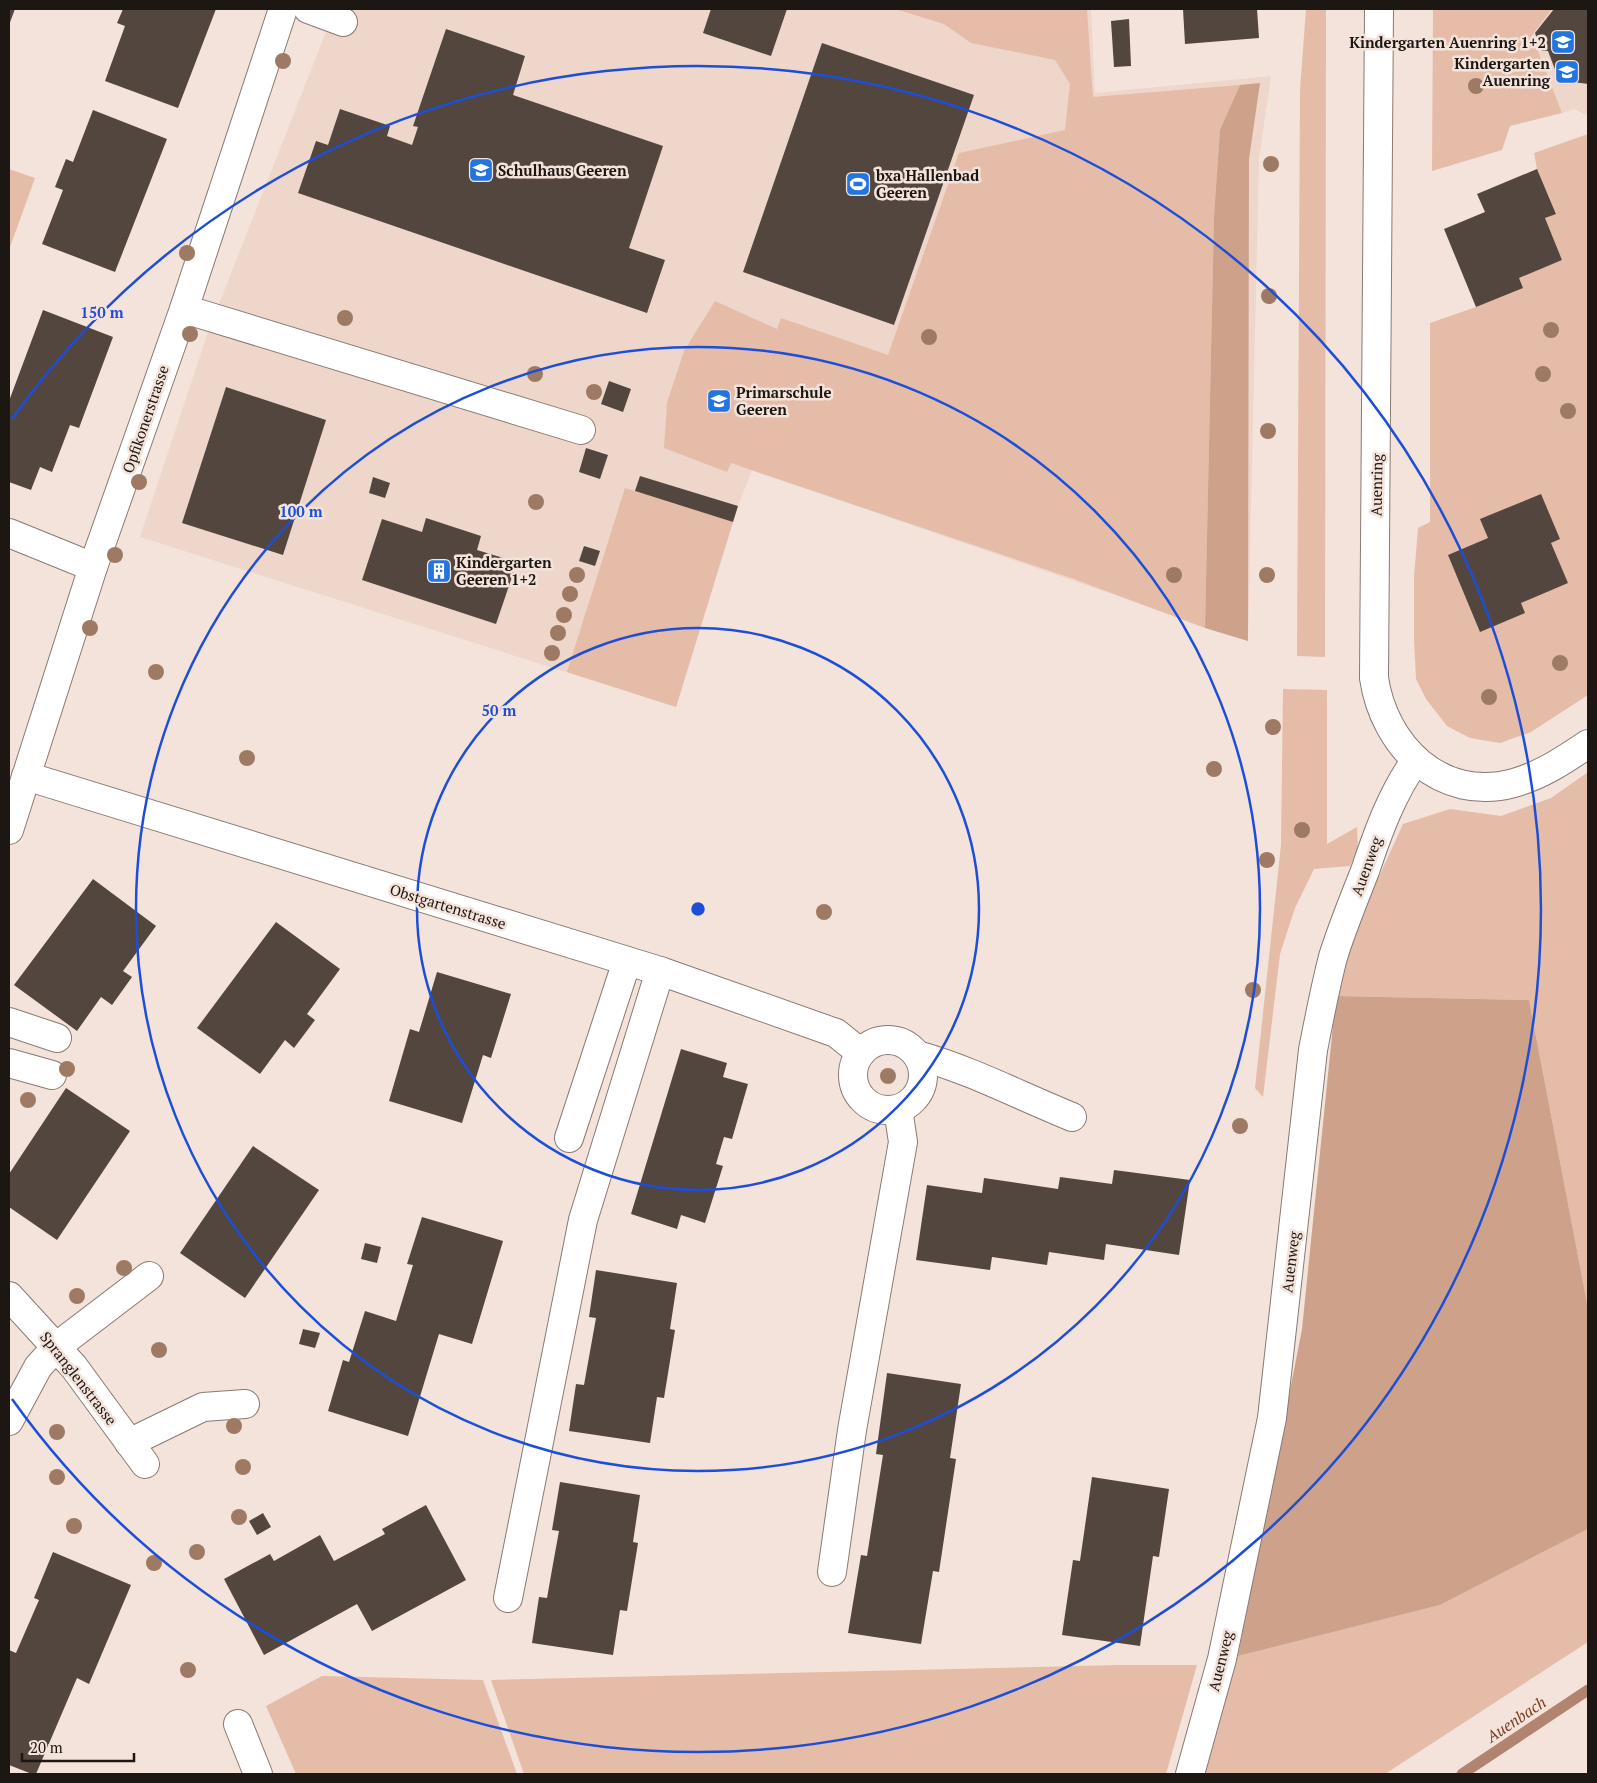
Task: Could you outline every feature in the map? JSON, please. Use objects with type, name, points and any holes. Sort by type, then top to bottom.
[{"type":"street","name":"Opfikonerstrasse","points":[[9,830],[93,567],[184,309],[283,9]]},
{"type":"street","points":[[308,9],[343,22]]},
{"type":"street","name":"Auenring","points":[[1379,9],[1374,678],[1377,696],[1390,728],[1401,746],[1416,760],[1446,779],[1485,787],[1512,783],[1539,774],[1588,744]]},
{"type":"street","points":[[184,309],[581,430]]},
{"type":"street","points":[[9,533],[93,567]]},
{"type":"street","name":"Auenweg","points":[[1190,1774],[1222,1659],[1272,1418],[1313,1050],[1322,1001],[1334,955],[1391,802],[1404,776],[1416,760]]},
{"type":"street","name":"Obstgartenstrasse","points":[[26,776],[627,961],[836,1033],[861,1053]]},
{"type":"street","points":[[569,1138],[627,961]]},
{"type":"street","points":[[508,1598],[583,1220],[660,972]]},
{"type":"street","points":[[9,1022],[57,1038]]},
{"type":"street","points":[[893,1040],[910,1048],[920,1065],[918,1095],[898,1109],[885,1110],[874,1108],[858,1094],[854,1084],[856,1063],[861,1053],[875,1043],[893,1040]]},
{"type":"street","points":[[9,1062],[52,1075]]},
{"type":"street","points":[[920,1065],[985,1078],[1012,1093],[1072,1117]]},
{"type":"street","points":[[832,1572],[852,1430],[903,1142],[898,1109]]},
{"type":"street","points":[[9,1421],[38,1366],[56,1347],[149,1276]]},
{"type":"street","name":"Spranglenstrasse","points":[[9,1296],[74,1367],[145,1464]]},
{"type":"street","points":[[129,1443],[203,1407],[246,1404]]},
{"type":"street","points":[[238,1724],[258,1774]]},
{"type":"shaded area","name":"Primarschule Geeren","points":[[335,9],[1091,9],[1095,93],[1271,76],[1259,159],[1248,641],[752,470],[738,506],[676,707],[140,537],[208,332]]},
{"type":"shaded area","points":[[895,9],[1087,10],[1093,97],[1240,85],[1220,130],[1214,216],[1205,628],[1074,579],[731,463],[727,472],[664,448],[667,403],[684,351],[715,301],[777,329],[781,318],[888,355],[959,153],[1065,130],[1070,84],[1055,60],[971,43],[944,24]]},
{"type":"shaded area","points":[[1306,9],[1326,9],[1325,657],[1297,656],[1300,90]]},
{"type":"shaded area","points":[[1433,9],[1552,9],[1532,35],[1562,113],[1510,126],[1502,150],[1432,171]]},
{"type":"shaded area","name":"Kindergarten Auenring","points":[[1552,9],[1588,9],[1588,116],[1574,109],[1562,113],[1532,34]]},
{"type":"shaded area","points":[[1260,83],[1249,159],[1248,641],[1205,628],[1214,216],[1220,130],[1240,85]]},
{"type":"shaded area","points":[[1588,134],[1588,695],[1531,732],[1500,743],[1470,738],[1447,726],[1426,699],[1416,679],[1414,577],[1418,528],[1430,522],[1430,323],[1476,307],[1519,278],[1562,260],[1545,218],[1556,213],[1537,169],[1534,153]]},
{"type":"shaded area","points":[[9,169],[35,178],[10,247],[9,247]]},
{"type":"shaded area","points":[[625,488],[733,522],[676,707],[567,672]]},
{"type":"shaded area","points":[[1283,689],[1327,690],[1327,844],[1357,827],[1358,849],[1350,866],[1314,869],[1295,908],[1280,954],[1263,1097],[1255,1088],[1281,845]]},
{"type":"shaded area","points":[[1588,772],[1588,1308],[1529,1000],[1336,996],[1356,927],[1403,824],[1450,809],[1501,816],[1551,798]]},
{"type":"shaded area","points":[[1336,996],[1529,1000],[1588,1308],[1588,1529],[1440,1605],[1238,1656],[1302,1329]]},
{"type":"shaded area","points":[[1588,1529],[1588,1642],[1385,1774],[1205,1774],[1238,1656],[1440,1605]]},
{"type":"shaded area","points":[[1119,1665],[1197,1665],[1166,1774],[524,1774],[491,1680]]},
{"type":"shaded area","points":[[322,1676],[483,1680],[517,1774],[296,1774],[266,1706]]},
{"type":"building","points":[[9,9],[15,9],[9,25]]},
{"type":"building","points":[[123,9],[216,9],[178,108],[105,81],[125,26],[117,23]]},
{"type":"building","points":[[711,9],[787,9],[771,56],[703,33]]},
{"type":"building","points":[[1183,9],[1257,9],[1259,38],[1185,44]]},
{"type":"building","name":"Kindergarten Auenring","points":[[1554,9],[1588,9],[1588,84],[1559,80],[1548,51],[1542,51],[1535,33]]},
{"type":"building","points":[[1129,19],[1131,66],[1114,67],[1111,21]]},
{"type":"building","name":"Schulhaus Geeren","points":[[446,29],[525,56],[513,95],[663,146],[629,248],[665,260],[647,313],[298,193],[316,141],[328,145],[340,109],[390,126],[387,136],[412,145],[418,127],[413,126]]},
{"type":"building","name":"bxa Hallenbad Geeren","points":[[822,43],[974,95],[894,325],[743,272]]},
{"type":"building","points":[[93,110],[167,139],[115,272],[42,244],[63,190],[55,187],[66,159],[73,162]]},
{"type":"building","points":[[1537,169],[1556,214],[1545,218],[1562,260],[1519,278],[1523,288],[1476,307],[1444,229],[1485,212],[1477,194]]},
{"type":"building","points":[[43,310],[113,337],[79,428],[70,425],[52,472],[40,467],[31,490],[9,482],[9,401]]},
{"type":"building","points":[[609,381],[631,389],[623,412],[601,404]]},
{"type":"building","points":[[226,387],[326,420],[283,555],[182,523]]},
{"type":"building","points":[[586,448],[608,455],[600,479],[579,472]]},
{"type":"building","points":[[640,476],[738,506],[733,522],[635,491]]},
{"type":"building","points":[[373,477],[390,483],[385,498],[369,493]]},
{"type":"building","points":[[1541,494],[1560,539],[1551,543],[1568,583],[1521,603],[1525,613],[1480,632],[1448,555],[1488,538],[1480,519]]},
{"type":"building","name":"Kindergarten Geeren 1+2","points":[[426,518],[481,536],[477,550],[517,562],[496,624],[362,580],[382,519],[422,532]]},
{"type":"building","points":[[584,546],[600,551],[595,566],[579,561]]},
{"type":"building","points":[[93,879],[156,926],[123,971],[132,977],[112,1005],[101,997],[77,1031],[14,985]]},
{"type":"building","points":[[276,922],[340,969],[307,1014],[315,1020],[294,1048],[285,1040],[260,1074],[197,1028]]},
{"type":"building","points":[[437,972],[511,994],[491,1058],[483,1055],[462,1123],[389,1101],[410,1029],[419,1032]]},
{"type":"building","points":[[681,1049],[727,1063],[723,1077],[748,1084],[732,1139],[724,1137],[716,1164],[723,1166],[705,1223],[681,1215],[677,1229],[631,1214]]},
{"type":"building","points":[[66,1088],[130,1131],[57,1240],[9,1207],[9,1174]]},
{"type":"building","points":[[253,1146],[319,1190],[245,1298],[180,1253]]},
{"type":"building","points":[[1114,1170],[1190,1180],[1179,1255],[1106,1244],[1104,1260],[1049,1252],[1047,1265],[992,1257],[990,1270],[916,1260],[927,1185],[982,1193],[984,1178],[1058,1189],[1060,1177],[1112,1184]]},
{"type":"building","points":[[422,1217],[503,1241],[472,1344],[439,1334],[408,1436],[328,1411],[343,1360],[349,1362],[365,1311],[396,1321],[413,1265],[407,1264]]},
{"type":"building","points":[[365,1243],[381,1247],[377,1263],[361,1259]]},
{"type":"building","points":[[596,1270],[677,1283],[670,1329],[675,1330],[664,1398],[657,1397],[650,1443],[569,1431],[576,1384],[584,1385],[596,1318],[589,1317]]},
{"type":"building","points":[[303,1329],[320,1333],[315,1348],[299,1344]]},
{"type":"building","points":[[887,1373],[961,1384],[950,1458],[956,1459],[939,1572],[933,1571],[921,1644],[848,1633],[861,1555],[867,1556],[883,1455],[876,1454]]},
{"type":"building","points":[[1092,1477],[1169,1489],[1159,1557],[1153,1556],[1140,1646],[1062,1635],[1073,1560],[1080,1561]]},
{"type":"building","points":[[560,1482],[640,1495],[633,1542],[638,1543],[627,1611],[620,1610],[613,1655],[532,1643],[539,1597],[547,1598],[559,1531],[552,1530]]},
{"type":"building","points":[[426,1505],[466,1580],[372,1631],[357,1604],[264,1655],[224,1579],[270,1554],[274,1561],[320,1535],[334,1561],[385,1534],[382,1529]]},
{"type":"building","points":[[263,1513],[271,1527],[257,1535],[249,1521]]},
{"type":"building","points":[[53,1552],[131,1585],[89,1684],[77,1678],[36,1774],[32,1774],[9,1765],[9,1650],[16,1653],[39,1600],[34,1598]]},
{"type":"waterway","name":"Auenbach","points":[[1462,1774],[1588,1690]]},
{"type":"place","name":"Kindergarten Auenring 1+2","points":[[1563,42]]},
{"type":"place","name":"Kindergarten Auenring","points":[[1567,72]]},
{"type":"place","name":"Schulhaus Geeren","points":[[481,170]]},
{"type":"place","name":"bxa Hallenbad Geeren","points":[[858,184]]},
{"type":"place","name":"Primarschule Geeren","points":[[719,401]]},
{"type":"place","name":"Kindergarten Geeren 1+2","points":[[439,571]]}]
